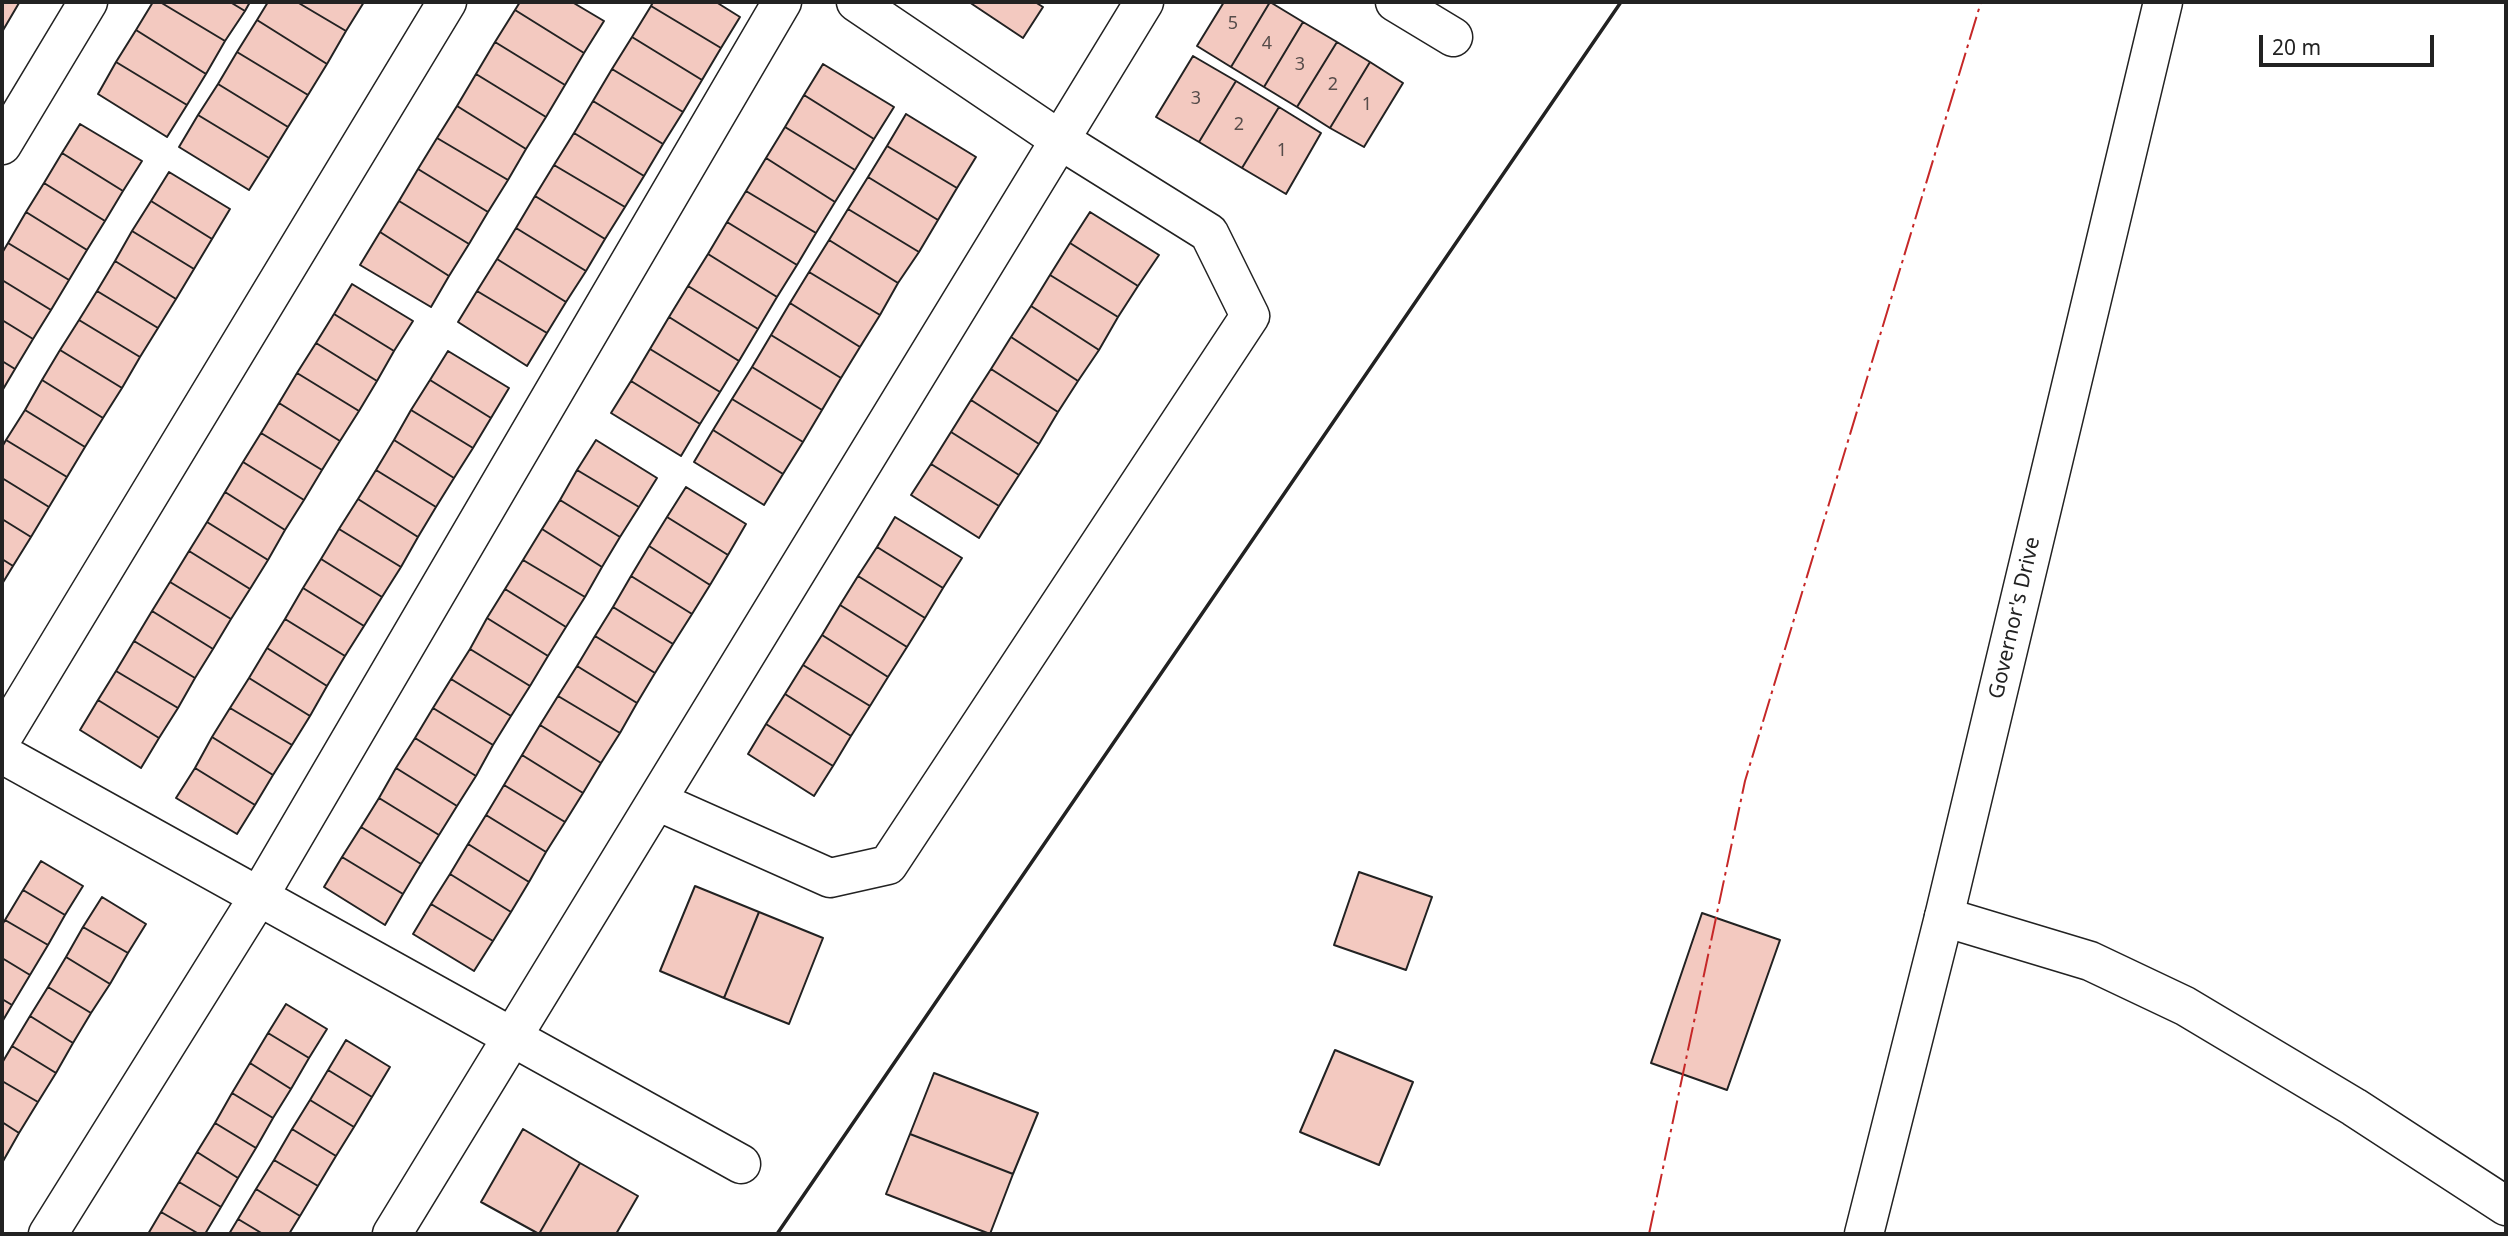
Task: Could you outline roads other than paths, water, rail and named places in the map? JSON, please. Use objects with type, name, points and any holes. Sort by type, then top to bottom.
[{"type":"street","points":[[2,145],[88,2]]},
{"type":"street","points":[[2,738],[447,2]]},
{"type":"street","points":[[48,1234],[259,897],[782,2]]},
{"type":"street","points":[[657,801],[830,878],[888,865],[1250,316],[1209,233],[1060,140],[856,2]]},
{"type":"street","points":[[392,1234],[1144,2]]},
{"type":"street","points":[[1395,2],[1453,37]]},
{"type":"street","name":"Governor's Drive","points":[[1864,1234],[1944,917],[2163,2]]},
{"type":"street","points":[[2,754],[741,1164]]},
{"type":"street","points":[[1944,917],[2090,961],[2185,1006],[2354,1107],[2506,1206]]}]
